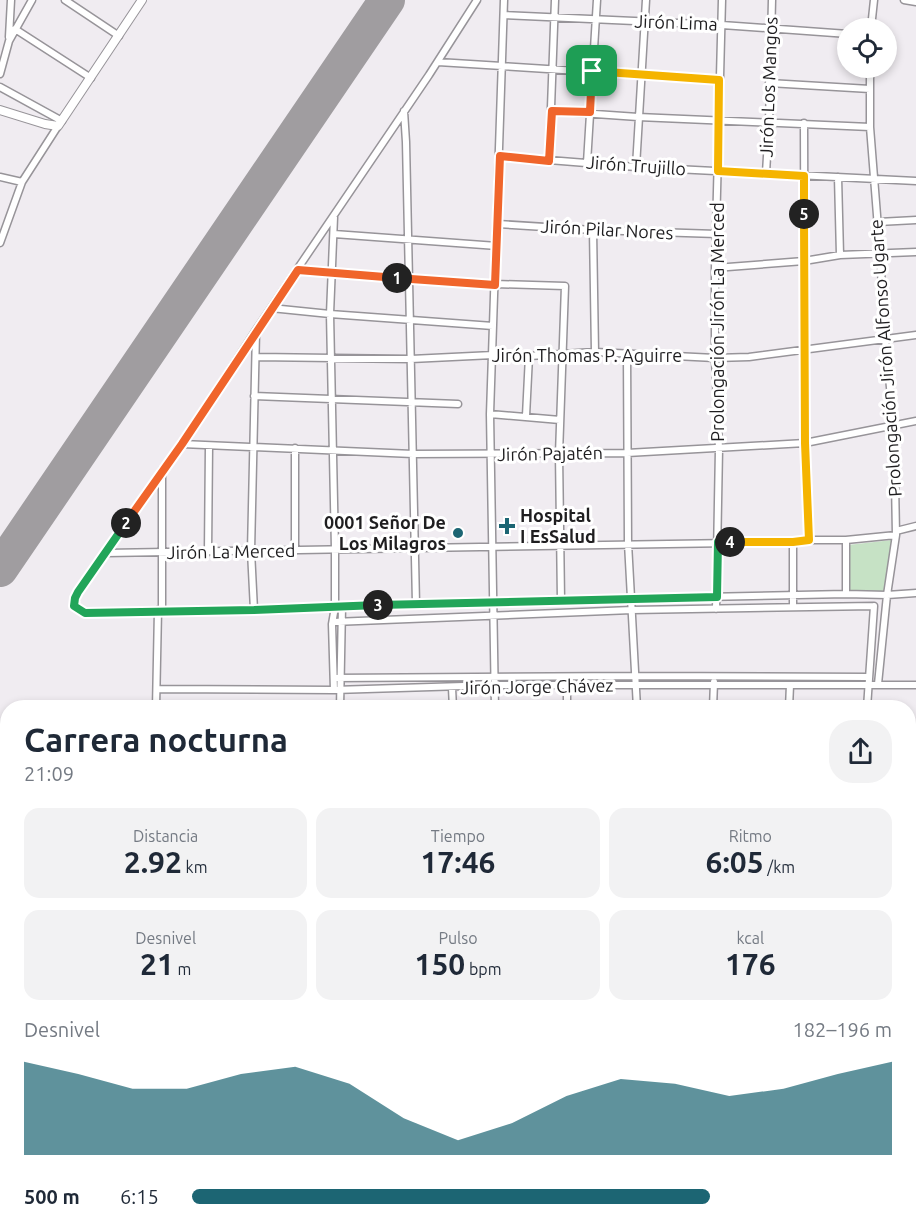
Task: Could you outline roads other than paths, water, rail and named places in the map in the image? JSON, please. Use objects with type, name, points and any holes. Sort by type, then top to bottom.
[{"type":"street","points":[[9,41],[11,0]]},
{"type":"street","points":[[0,74],[9,41],[32,0]]},
{"type":"street","points":[[65,0],[119,36]]},
{"type":"street","points":[[0,243],[2,228],[22,182],[142,0]]},
{"type":"street","points":[[477,0],[438,62],[256,330],[182,444],[78,592],[74,606],[85,613],[631,598],[916,593]]},
{"type":"street","points":[[495,700],[490,414],[504,0]]},
{"type":"street","points":[[549,161],[555,0]]},
{"type":"street","points":[[587,163],[597,0]]},
{"type":"street","points":[[636,167],[646,0]]},
{"type":"street","name":"Prolongación Jirón La Merced","points":[[716,609],[718,449],[715,268],[722,0]]},
{"type":"street","name":"Jirón Los Mangos","points":[[766,173],[770,123],[772,0]]},
{"type":"street","points":[[872,18],[874,0]]},
{"type":"street","points":[[904,0],[916,2]]},
{"type":"street","name":"Jirón Lima","points":[[504,15],[722,25],[837,33]]},
{"type":"street","points":[[0,24],[9,23]]},
{"type":"street","points":[[15,29],[92,78]]},
{"type":"street","points":[[438,62],[502,64],[719,80]]},
{"type":"street","name":"Prolongación Jirón Alfonso Ugarte","points":[[870,78],[870,127],[885,339],[894,426],[896,533],[878,684]]},
{"type":"street","points":[[770,83],[870,89]]},
{"type":"street","points":[[0,87],[60,124]]},
{"type":"street","points":[[0,110],[45,124],[60,124]]},
{"type":"street","points":[[404,111],[416,604]]},
{"type":"street","points":[[552,111],[870,127]]},
{"type":"street","points":[[804,123],[805,443],[809,540]]},
{"type":"street","name":"Jirón Trujillo","points":[[500,156],[636,167],[916,181]]},
{"type":"street","points":[[0,177],[22,182]]},
{"type":"street","points":[[838,177],[840,255]]},
{"type":"street","points":[[334,216],[330,314],[335,549],[339,607],[343,621],[342,678],[338,689]]},
{"type":"street","points":[[878,222],[916,220]]},
{"type":"street","name":"Jirón Pilar Nores","points":[[498,224],[717,234]]},
{"type":"street","points":[[593,230],[595,352]]},
{"type":"street","points":[[334,234],[497,246]]},
{"type":"street","points":[[715,268],[804,261],[840,255],[916,252]]},
{"type":"street","points":[[298,270],[408,279],[565,286],[559,454],[561,600]]},
{"type":"street","points":[[272,308],[494,326]]},
{"type":"street","points":[[254,610],[251,551],[256,330]]},
{"type":"street","name":"Jirón Thomas P. Aguirre","points":[[256,357],[411,359],[595,352],[749,357],[916,335]]},
{"type":"street","points":[[627,353],[628,543],[637,700]]},
{"type":"street","points":[[526,416],[529,356]]},
{"type":"street","points":[[254,396],[412,404],[458,404]]},
{"type":"street","points":[[490,414],[560,420]]},
{"type":"street","name":"Jirón Pajatén","points":[[182,444],[413,454],[627,453],[805,443],[916,421]]},
{"type":"street","points":[[208,552],[209,446]]},
{"type":"street","points":[[295,448],[295,550]]},
{"type":"street","points":[[156,700],[162,553],[162,470]]},
{"type":"street","name":"Jirón La Merced","points":[[106,552],[162,553],[628,543],[793,542],[846,540],[896,533],[916,526]]},
{"type":"street","points":[[846,540],[846,594]]},
{"type":"street","points":[[793,542],[793,606]]},
{"type":"street","points":[[333,622],[632,610],[874,606],[885,600],[887,595]]},
{"type":"street","points":[[867,700],[874,606]]},
{"type":"street","points":[[339,607],[333,622],[334,678],[339,700]]},
{"type":"street","name":"Jirón Jorge Chávez","points":[[334,678],[869,676]]},
{"type":"street","points":[[566,677],[567,700]]},
{"type":"street","points":[[713,700],[714,677]]},
{"type":"street","points":[[789,700],[791,677]]},
{"type":"street","name":"Jirón Jorge Chávez","points":[[157,689],[452,688],[496,685],[916,685]]},
{"type":"street","points":[[452,688],[453,700]]},
{"type":"place","name":"Hospital I EsSalud","points":[[507,526]]},
{"type":"place","name":"0001 Señor De Los Milagros","points":[[458,533]]}]
